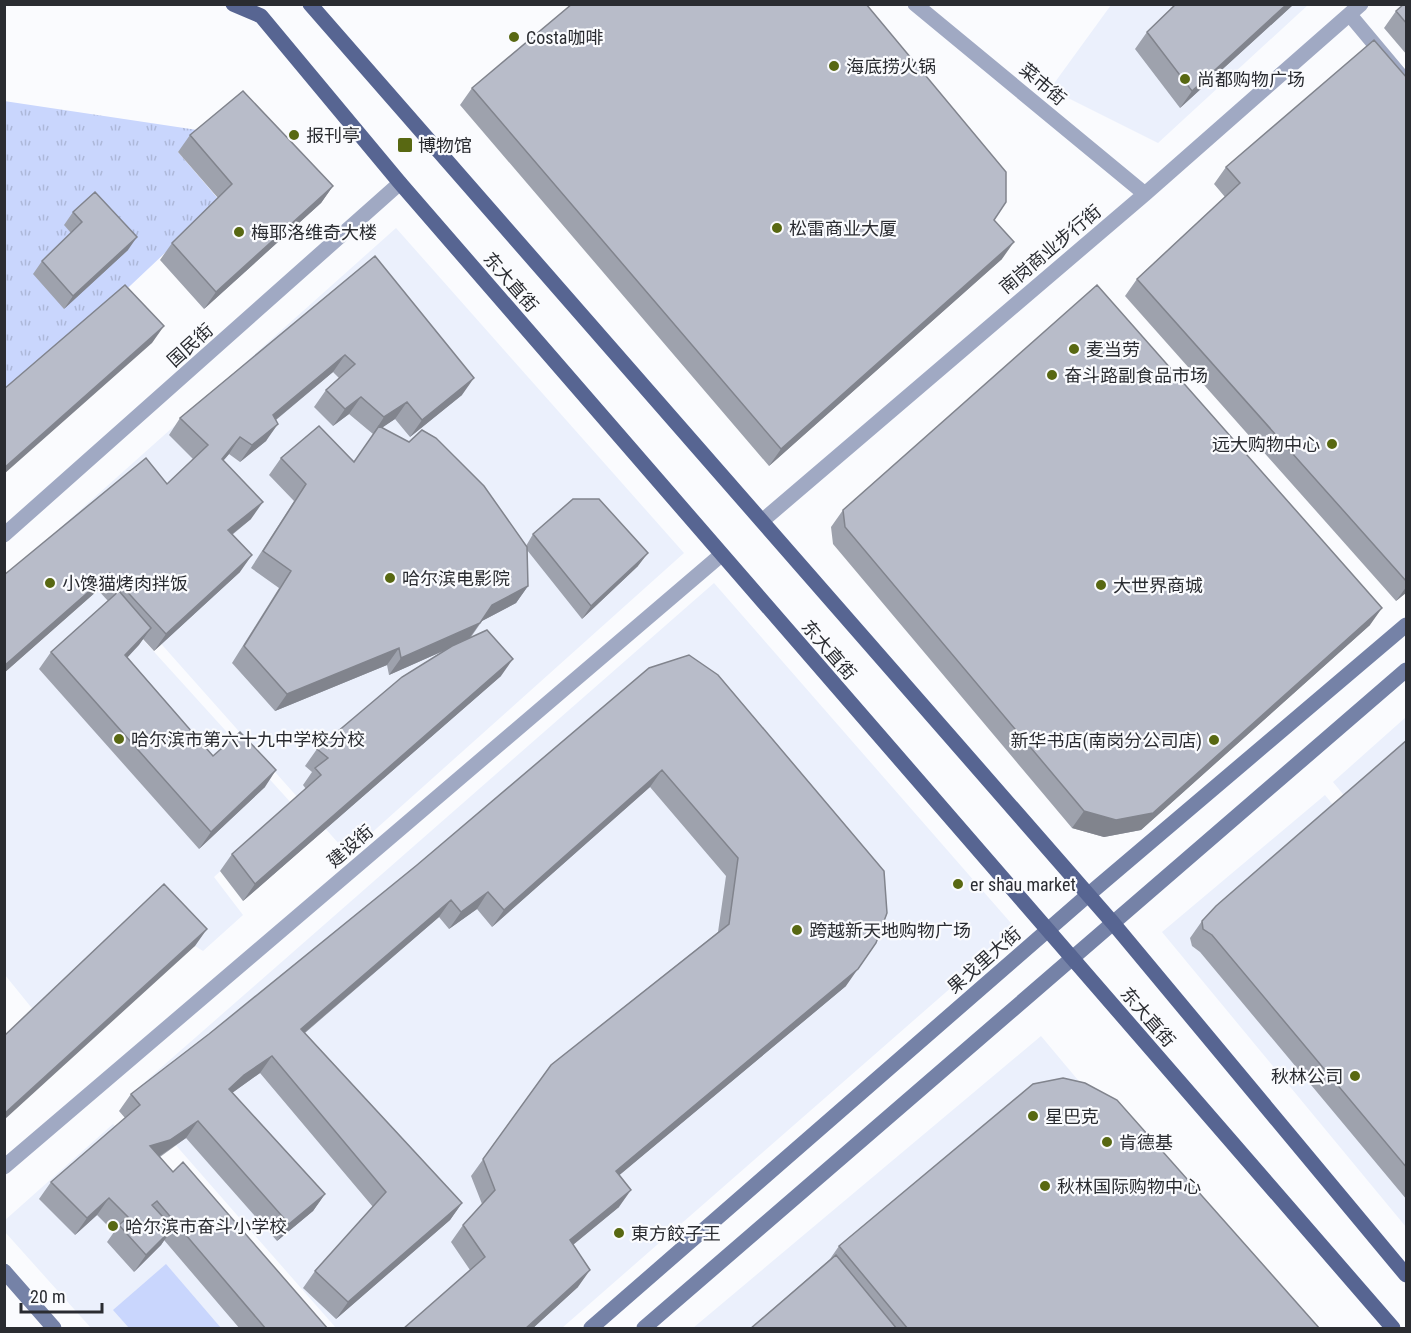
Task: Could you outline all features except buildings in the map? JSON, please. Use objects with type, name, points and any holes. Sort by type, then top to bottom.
[{"type":"main road","name":"东大直街","points":[[232,4],[261,16],[400,183],[1393,1329]]},
{"type":"main road","name":"东大直街","points":[[310,4],[1113,923],[1407,1275]]},
{"type":"main road","name":"果戈里大街","points":[[591,1329],[1088,895],[1407,625]]},
{"type":"main road","points":[[644,1329],[1407,670]]},
{"type":"main road","points":[[4,1271],[54,1329]]},
{"type":"street","name":"菜市街","points":[[915,4],[1145,194]]},
{"type":"street","name":"南岗商业步行街","points":[[762,521],[1145,194],[1356,10]]},
{"type":"street","points":[[1356,10],[1407,82]]},
{"type":"street","name":"国民街","points":[[4,535],[400,183]]},
{"type":"street","name":"建设街","points":[[4,1167],[721,555]]},
{"type":"shaded area","points":[[1111,5],[1308,5],[1158,143],[1050,89]]},
{"type":"shaded area","points":[[396,228],[684,553],[348,854],[59,529]]},
{"type":"shaded area","points":[[714,583],[1017,930],[562,1328],[336,1328],[131,1094]]},
{"type":"shaded area","name":"哈尔滨市第六十九中学校分校","points":[[98,590],[293,805],[214,877],[243,915],[203,951],[195,946],[35,1012],[5,975],[4,673]]},
{"type":"shaded area","points":[[1406,717],[1406,871],[1333,782]]},
{"type":"shaded area","name":"秋林公司","points":[[1325,795],[1406,893],[1406,1227],[1162,932]]},
{"type":"shaded area","name":"秋林国际购物中心","points":[[1041,1036],[1286,1328],[693,1328]]},
{"type":"shaded area","name":"哈尔滨市奋斗小学校","points":[[113,1124],[162,1179],[175,1170],[308,1328],[91,1328],[5,1232],[4,1221]]},
{"type":"green space","points":[[4,101],[204,131],[178,152],[220,201],[113,302],[4,396]]},
{"type":"green space","points":[[166,1264],[221,1328],[129,1328],[113,1310]]},
{"type":"place","name":"Costa咖啡","points":[[514,37]]},
{"type":"place","name":"海底捞火锅","points":[[834,66]]},
{"type":"place","name":"尚都购物广场","points":[[1185,79]]},
{"type":"place","name":"报刊亭","points":[[294,135]]},
{"type":"place","name":"博物馆","points":[[405,145]]},
{"type":"place","name":"松雷商业大厦","points":[[777,228]]},
{"type":"place","name":"梅耶洛维奇大楼","points":[[239,232]]},
{"type":"place","name":"麦当劳","points":[[1074,349]]},
{"type":"place","name":"奋斗路副食品市场","points":[[1052,375]]},
{"type":"place","name":"远大购物中心","points":[[1332,444]]},
{"type":"place","name":"哈尔滨电影院","points":[[390,578]]},
{"type":"place","name":"小馋猫烤肉拌饭","points":[[50,583]]},
{"type":"place","name":"大世界商城","points":[[1101,585]]},
{"type":"place","name":"哈尔滨市第六十九中学校分校","points":[[119,739]]},
{"type":"place","name":"新华书店(南岗分公司店)","points":[[1214,740]]},
{"type":"place","name":"er shau market","points":[[958,884]]},
{"type":"place","name":"跨越新天地购物广场","points":[[797,930]]},
{"type":"place","name":"秋林公司","points":[[1355,1076]]},
{"type":"place","name":"星巴克","points":[[1033,1116]]},
{"type":"place","name":"肯德基","points":[[1107,1142]]},
{"type":"place","name":"秋林国际购物中心","points":[[1045,1186]]},
{"type":"place","name":"哈尔滨市奋斗小学校","points":[[113,1226]]},
{"type":"place","name":"東方餃子王","points":[[619,1233]]}]
